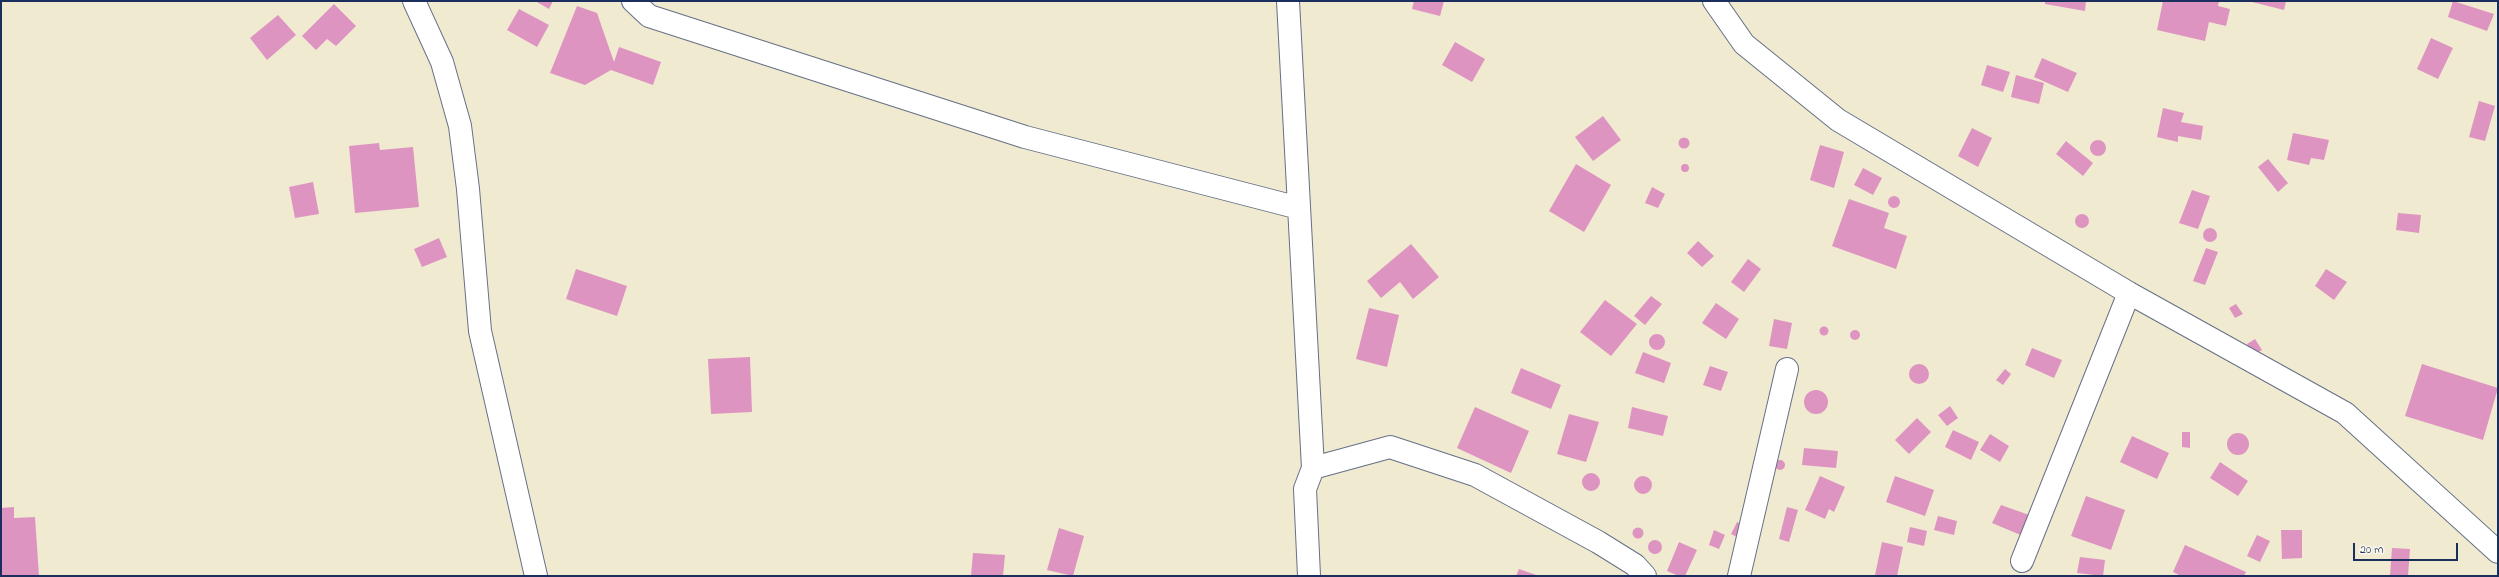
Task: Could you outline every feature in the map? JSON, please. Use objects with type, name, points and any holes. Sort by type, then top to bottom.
[{"type":"street","points":[[414,1],[442,62],[460,126],[475,255],[480,331],[536,576]]},
{"type":"street","points":[[633,1],[649,16],[1025,137],[1299,208]]},
{"type":"street","points":[[1288,1],[1314,468],[1305,489],[1309,576]]},
{"type":"street","points":[[1714,1],[1744,44],[1838,120],[2129,293],[2345,413],[2498,552]]},
{"type":"street","points":[[2022,561],[2129,293]]},
{"type":"street","points":[[1739,576],[1787,369]]},
{"type":"street","points":[[1314,468],[1390,447],[1475,475],[1598,542],[1635,565],[1645,576]]},
{"type":"building","points":[[535,1],[553,1],[549,9]]},
{"type":"building","points":[[1414,1],[1444,1],[1440,16],[1412,9]]},
{"type":"building","points":[[2045,1],[2086,1],[2085,11],[2045,4]]},
{"type":"building","points":[[2163,1],[2219,1],[2218,6],[2230,9],[2226,26],[2209,22],[2205,41],[2157,30]]},
{"type":"building","points":[[2248,1],[2286,1],[2284,10]]},
{"type":"building","points":[[2453,1],[2494,14],[2487,31],[2448,17]]},
{"type":"building","points":[[334,4],[356,26],[336,46],[327,39],[316,50],[302,36]]},
{"type":"building","points":[[577,6],[597,13],[614,62],[619,47],[661,62],[653,85],[611,70],[585,85],[550,73]]},
{"type":"building","points":[[519,9],[549,25],[537,47],[507,30]]},
{"type":"building","points":[[278,15],[296,35],[267,60],[250,38]]},
{"type":"building","points":[[2431,38],[2453,48],[2438,79],[2417,69]]},
{"type":"building","points":[[1455,42],[1485,59],[1472,82],[1442,65]]},
{"type":"building","points":[[2042,58],[2077,73],[2068,92],[2034,77]]},
{"type":"building","points":[[1987,65],[2010,72],[2003,92],[1981,85]]},
{"type":"building","points":[[2016,75],[2044,83],[2039,104],[2011,97]]},
{"type":"building","points":[[2479,101],[2495,106],[2485,141],[2469,137]]},
{"type":"building","points":[[2163,108],[2184,113],[2181,122],[2203,126],[2201,140],[2178,136],[2178,142],[2157,137]]},
{"type":"building","points":[[1603,116],[1621,140],[1593,161],[1575,137]]},
{"type":"building","points":[[1972,128],[1992,138],[1978,167],[1958,156]]},
{"type":"building","points":[[2293,133],[2329,140],[2324,160],[2311,158],[2309,165],[2287,160]]},
{"type":"building","points":[[1682,138],[1686,138],[1688,139],[1688,147],[1682,148],[1679,145],[1679,141]]},
{"type":"building","points":[[2095,140],[2101,140],[2106,145],[2104,154],[2101,156],[2095,156],[2090,151],[2090,145]]},
{"type":"building","points":[[2066,141],[2093,163],[2083,176],[2056,154]]},
{"type":"building","points":[[379,143],[380,150],[413,147],[419,207],[355,213],[349,146]]},
{"type":"building","points":[[1820,145],[1844,152],[1834,188],[1810,180]]},
{"type":"building","points":[[2268,159],[2288,183],[2278,192],[2258,167]]},
{"type":"building","points":[[1576,164],[1611,185],[1584,232],[1549,211]]},
{"type":"building","points":[[1683,164],[1687,164],[1689,168],[1687,172],[1683,172],[1681,170],[1681,166]]},
{"type":"building","points":[[1863,168],[1882,178],[1873,195],[1854,185]]},
{"type":"building","points":[[313,182],[319,214],[295,218],[289,187]]},
{"type":"building","points":[[1652,187],[1665,194],[1658,208],[1645,203]]},
{"type":"building","points":[[2192,190],[2210,196],[2198,229],[2179,223]]},
{"type":"building","points":[[1892,196],[1896,196],[1900,202],[1896,208],[1892,208],[1888,204],[1888,200]]},
{"type":"building","points":[[1849,199],[1889,213],[1884,228],[1907,236],[1896,269],[1832,246]]},
{"type":"building","points":[[2398,213],[2421,215],[2419,233],[2396,230]]},
{"type":"building","points":[[2082,214],[2087,216],[2089,221],[2087,226],[2082,228],[2077,226],[2075,221],[2077,216]]},
{"type":"building","points":[[2210,228],[2215,230],[2217,235],[2215,240],[2210,242],[2205,240],[2203,235],[2205,230]]},
{"type":"building","points":[[439,238],[447,257],[422,267],[414,249]]},
{"type":"building","points":[[1698,241],[1714,256],[1702,267],[1687,253]]},
{"type":"building","points":[[1411,244],[1439,277],[1413,299],[1400,282],[1381,298],[1367,281]]},
{"type":"building","points":[[2206,248],[2218,252],[2205,285],[2193,281]]},
{"type":"building","points":[[1748,259],[1761,269],[1744,292],[1731,282]]},
{"type":"building","points":[[576,269],[627,286],[617,316],[566,299]]},
{"type":"building","points":[[2326,269],[2347,282],[2334,300],[2315,286]]},
{"type":"building","points":[[1651,296],[1662,304],[1645,325],[1634,316]]},
{"type":"building","points":[[1605,300],[1637,324],[1611,356],[1580,332]]},
{"type":"building","points":[[1716,303],[1739,319],[1726,339],[1702,323]]},
{"type":"building","points":[[2236,304],[2243,314],[2235,318],[2229,308]]},
{"type":"building","points":[[1369,308],[1399,315],[1387,367],[1356,359]]},
{"type":"building","points":[[1774,319],[1792,323],[1787,349],[1769,346]]},
{"type":"building","points":[[1824,326],[1829,331],[1824,336],[1819,331]]},
{"type":"building","points":[[1853,330],[1857,330],[1859,331],[1859,339],[1853,340],[1850,337],[1850,333]]},
{"type":"building","points":[[1657,334],[1664,339],[1665,342],[1660,349],[1657,350],[1650,345],[1649,342],[1654,335]]},
{"type":"building","points":[[2255,339],[2262,350],[2254,355],[2247,344]]},
{"type":"building","points":[[2032,348],[2062,360],[2054,378],[2025,365]]},
{"type":"building","points":[[1643,352],[1671,363],[1664,383],[1635,373]]},
{"type":"building","points":[[750,357],[752,412],[711,414],[708,359]]},
{"type":"building","points":[[1919,364],[1926,367],[1929,374],[1926,381],[1919,384],[1912,381],[1909,374],[1912,367]]},
{"type":"building","points":[[2422,364],[2498,388],[2483,440],[2405,416]]},
{"type":"building","points":[[1710,366],[1728,372],[1721,391],[1703,385]]},
{"type":"building","points":[[1521,368],[1561,385],[1551,409],[1511,393]]},
{"type":"building","points":[[2005,369],[2011,374],[2003,385],[1996,380]]},
{"type":"building","points":[[1816,390],[1825,393],[1828,402],[1825,411],[1816,414],[1807,411],[1804,402],[1807,393]]},
{"type":"building","points":[[1950,406],[1958,418],[1947,426],[1938,415]]},
{"type":"building","points":[[1475,407],[1529,431],[1511,473],[1457,448]]},
{"type":"building","points":[[1632,407],[1668,416],[1663,436],[1628,428]]},
{"type":"building","points":[[1569,414],[1599,422],[1586,462],[1557,454]]},
{"type":"building","points":[[1917,418],[1931,432],[1909,454],[1895,440]]},
{"type":"building","points":[[1953,430],[1979,442],[1971,460],[1945,447]]},
{"type":"building","points":[[2182,432],[2190,432],[2190,448],[2182,447]]},
{"type":"building","points":[[2238,433],[2246,436],[2249,444],[2246,452],[2238,455],[2230,452],[2227,444],[2230,436]]},
{"type":"building","points":[[1990,434],[2009,446],[2000,462],[1980,450]]},
{"type":"building","points":[[2132,436],[2169,453],[2157,479],[2120,462]]},
{"type":"building","points":[[1804,448],[1838,451],[1836,468],[1802,465]]},
{"type":"building","points":[[1778,460],[1782,460],[1784,461],[1784,469],[1778,470],[1775,467],[1775,463]]},
{"type":"building","points":[[2220,462],[2248,481],[2238,496],[2210,478]]},
{"type":"building","points":[[1591,473],[1597,476],[1600,482],[1597,488],[1591,491],[1585,488],[1582,482],[1585,476]]},
{"type":"building","points":[[1639,476],[1647,476],[1652,481],[1650,492],[1647,494],[1639,494],[1634,489],[1634,481]]},
{"type":"building","points":[[1820,476],[1845,487],[1834,512],[1829,509],[1825,519],[1805,510]]},
{"type":"building","points":[[1895,476],[1934,490],[1925,516],[1886,502]]},
{"type":"building","points":[[2086,496],[2125,510],[2111,550],[2071,536]]},
{"type":"building","points":[[2001,505],[2032,516],[2023,536],[1992,523]]},
{"type":"building","points":[[14,507],[14,518],[35,517],[39,576],[1,576],[1,508]]},
{"type":"building","points":[[1787,507],[1798,510],[1789,542],[1779,539]]},
{"type":"building","points":[[1938,516],[1957,521],[1954,535],[1934,530]]},
{"type":"building","points":[[1737,522],[1743,525],[1737,537],[1731,534]]},
{"type":"building","points":[[1638,527],[1642,529],[1644,533],[1642,537],[1638,539],[1634,537],[1632,533],[1634,529]]},
{"type":"building","points":[[1910,527],[1927,531],[1924,546],[1907,542]]},
{"type":"building","points":[[1059,528],[1084,536],[1073,576],[1047,570]]},
{"type":"building","points":[[1714,530],[1725,535],[1719,549],[1709,545]]},
{"type":"building","points":[[2281,530],[2302,530],[2302,558],[2282,559]]},
{"type":"building","points":[[2257,535],[2270,541],[2260,562],[2247,556]]},
{"type":"building","points":[[1652,540],[1658,540],[1662,544],[1662,550],[1658,554],[1652,554],[1648,550],[1648,544]]},
{"type":"building","points":[[1679,542],[1697,550],[1685,576],[1679,576],[1667,571]]},
{"type":"building","points":[[1882,542],[1903,547],[1897,576],[1875,575]]},
{"type":"building","points":[[2185,545],[2246,572],[2244,576],[2181,576],[2173,572]]},
{"type":"building","points":[[2392,548],[2410,549],[2408,576],[2390,576]]},
{"type":"building","points":[[973,553],[1005,555],[1003,576],[971,576]]},
{"type":"building","points":[[2080,557],[2105,560],[2103,576],[2077,573]]},
{"type":"building","points":[[1519,569],[1539,576],[1516,576]]}]
